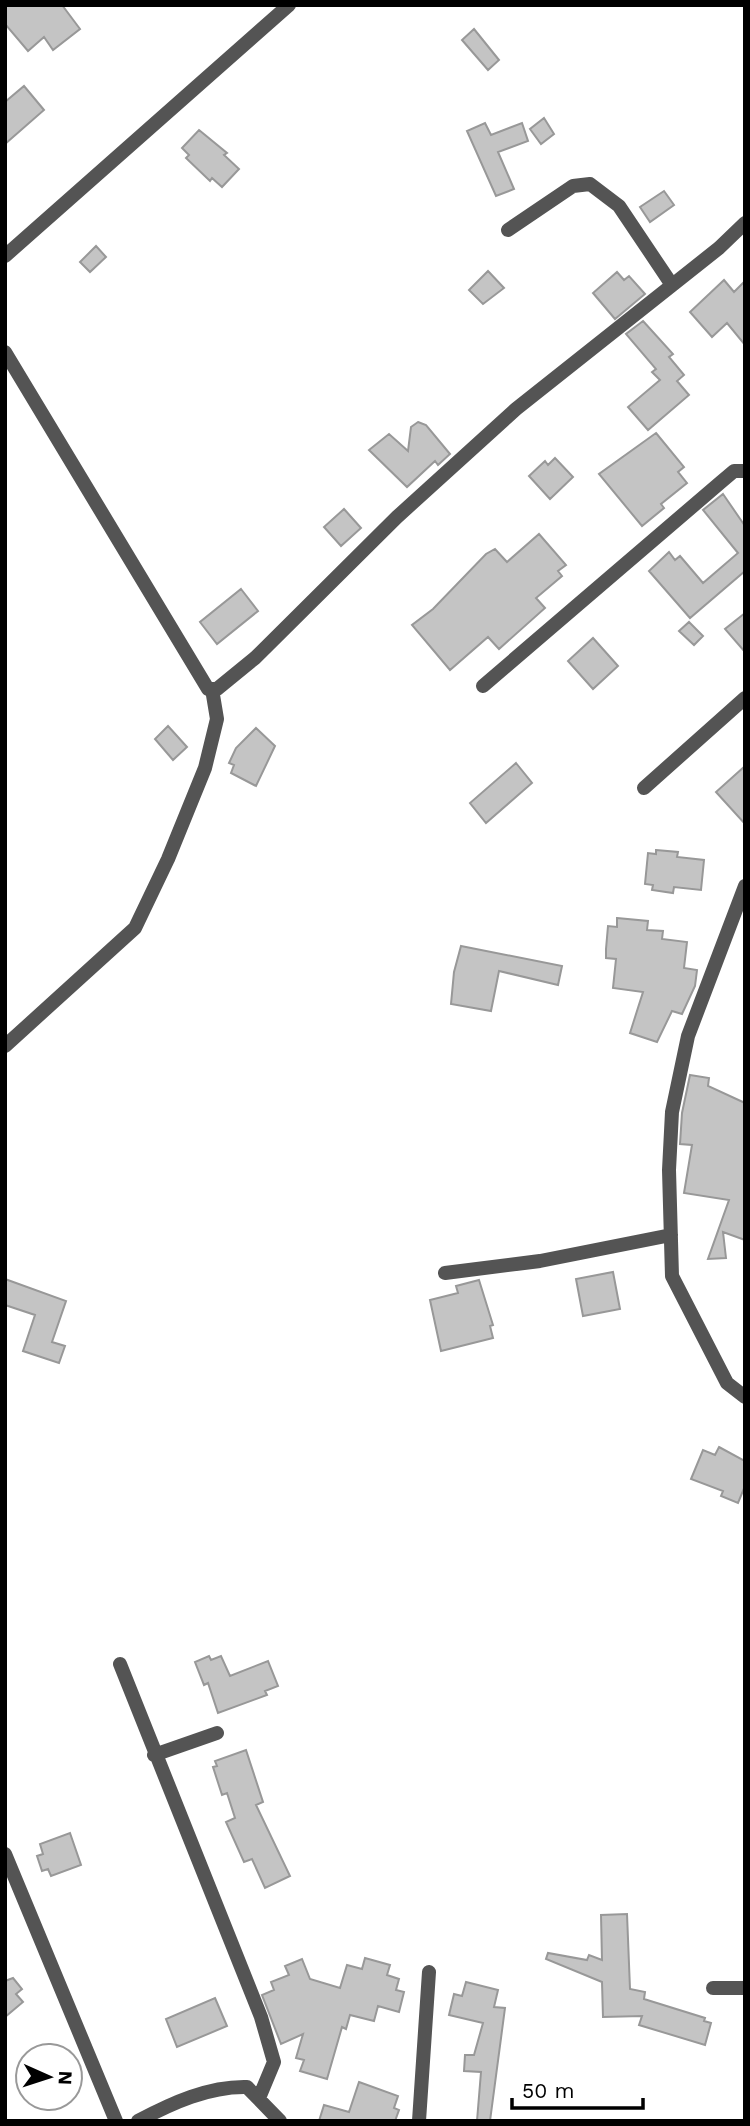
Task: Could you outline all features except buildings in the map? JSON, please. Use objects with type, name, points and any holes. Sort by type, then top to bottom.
[{"type":"street","points":[[5,256],[289,5]]},
{"type":"street","points":[[508,230],[573,186],[590,184],[619,206],[672,285]]},
{"type":"street","points":[[5,352],[208,689],[217,689],[255,658],[397,517],[516,409],[672,285],[745,223]]},
{"type":"street","points":[[483,686],[734,471],[745,471]]},
{"type":"street","points":[[5,1046],[135,928],[169,859],[205,768],[217,719],[212,689]]},
{"type":"street","points":[[644,788],[745,698]]},
{"type":"street","points":[[745,886],[688,1036],[672,1112],[671,1235],[672,1276],[727,1383],[745,1397]]},
{"type":"street","points":[[446,1273],[540,1261],[671,1235]]},
{"type":"street","points":[[120,1664],[154,1755],[227,1927],[261,2017],[274,2062],[258,2098]]},
{"type":"street","points":[[154,1755],[217,1733]]},
{"type":"street","points":[[5,1854],[116,2121]]},
{"type":"street","points":[[419,2121],[429,1972]]},
{"type":"street","points":[[713,1988],[745,1988]]},
{"type":"street","points":[[138,2121],[203,2092],[225,2086],[247,2087],[280,2121]]}]
